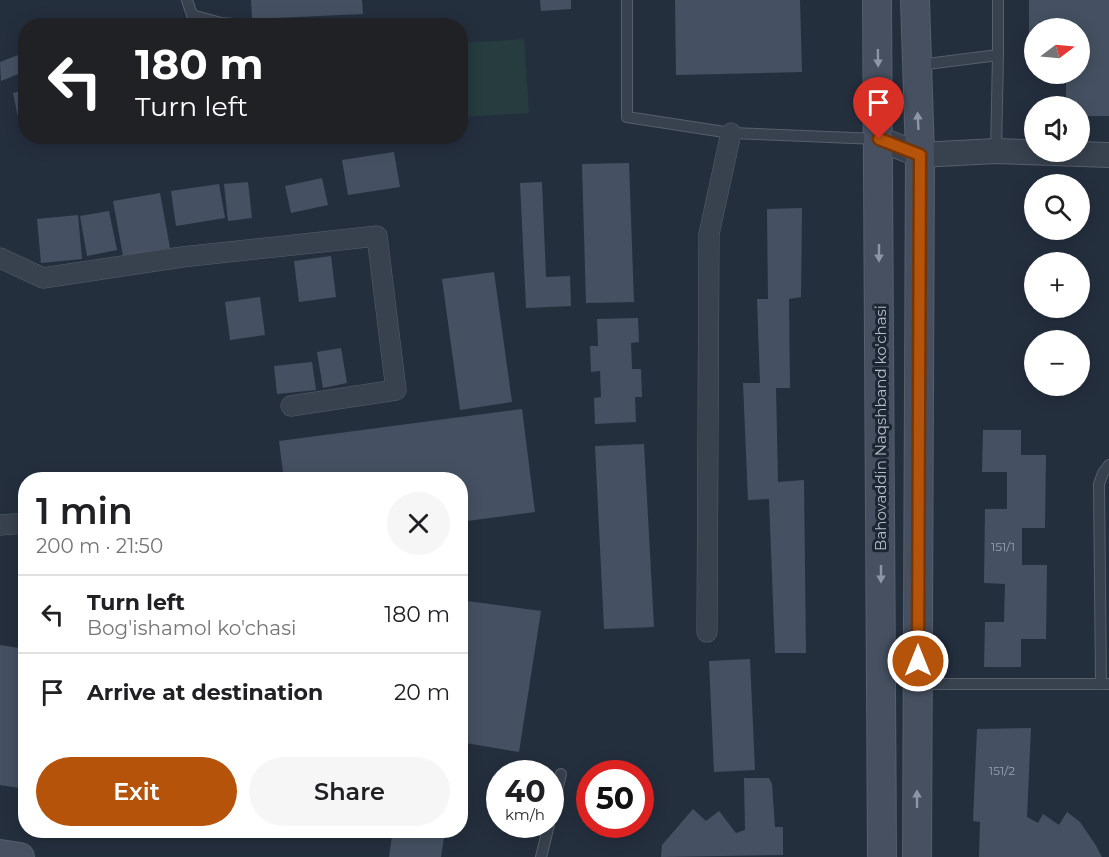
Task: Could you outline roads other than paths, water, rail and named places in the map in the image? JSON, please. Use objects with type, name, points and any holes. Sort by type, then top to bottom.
[{"type":"main road","name":"Bahovaddin Naqshband ko'chasi","points":[[877,0],[882,857]]},
{"type":"main road","points":[[917,857],[920,155],[916,65],[918,7]]},
{"type":"main road","points":[[0,854],[20,857]]},
{"type":"street","points":[[707,632],[709,234],[730,133]]},
{"type":"street","points":[[879,139],[920,155],[996,151],[1109,155]]},
{"type":"street","points":[[1,262],[43,278],[182,257],[377,236],[396,390],[291,406]]},
{"type":"street","points":[[0,525],[18,524]]},
{"type":"lane","points":[[187,0],[192,15],[203,18]]},
{"type":"lane","points":[[627,0],[627,117],[730,133],[879,139]]},
{"type":"lane","points":[[996,151],[998,0]]},
{"type":"lane","points":[[916,65],[998,55]]},
{"type":"lane","points":[[918,684],[1105,684],[1100,484],[1102,474],[1109,465]]},
{"type":"lane","points":[[541,857],[546,838]]}]
